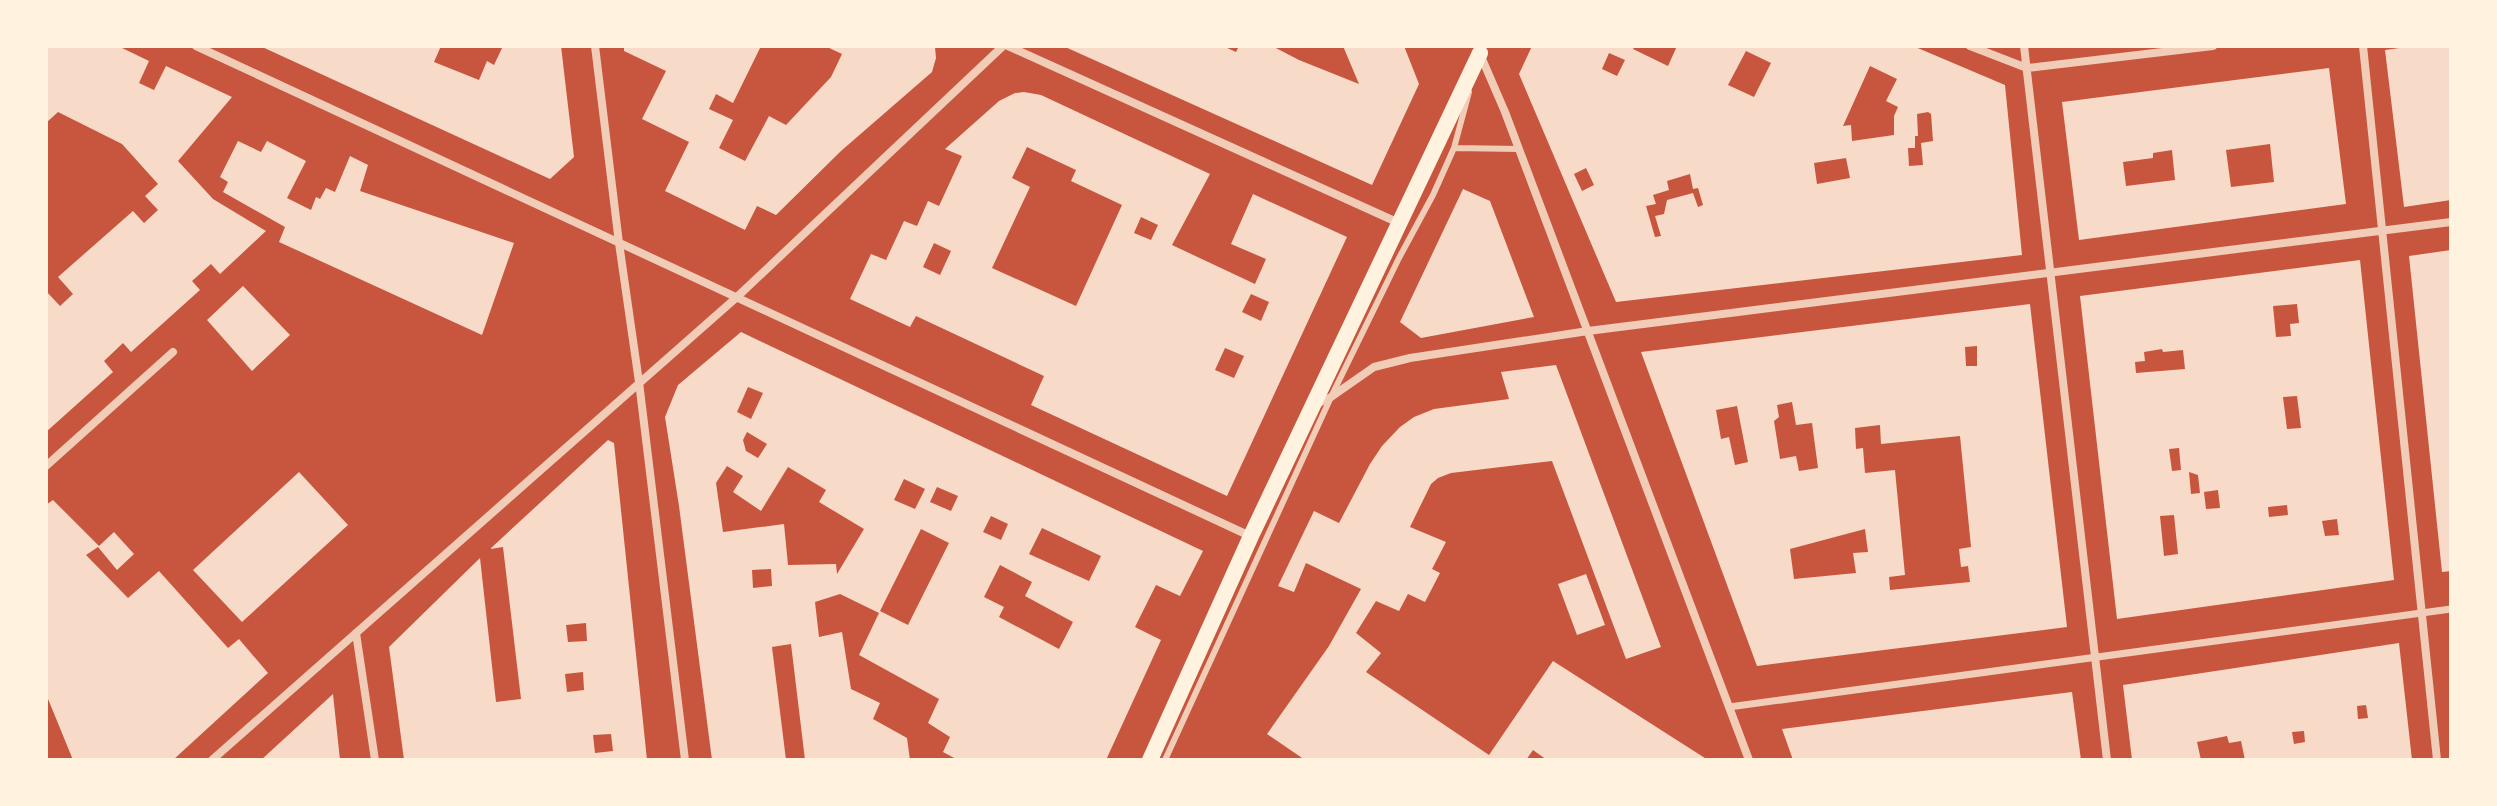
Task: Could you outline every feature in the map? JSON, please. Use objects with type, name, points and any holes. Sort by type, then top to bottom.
[{"type":"main road","points":[[1150,760],[1251,536],[1400,223],[1477,48]]},
{"type":"street","points":[[196,46],[1251,536]]},
{"type":"street","points":[[595,46],[685,760]]},
{"type":"street","points":[[212,760],[737,297],[1005,46],[1400,223]]},
{"type":"street","points":[[1970,46],[2027,68],[2213,46]]},
{"type":"street","points":[[2024,46],[2107,760]]},
{"type":"street","points":[[2363,46],[2437,760]]},
{"type":"street","points":[[1477,48],[1519,149],[1749,760]]},
{"type":"street","points":[[1313,406],[1374,367],[1398,361],[1588,331],[2451,222]]},
{"type":"street","points":[[46,466],[173,352]]},
{"type":"street","points":[[1729,707],[2451,609]]},
{"type":"street","points":[[356,633],[375,760]]},
{"type":"lane","points":[[1165,760],[1331,397],[1454,148],[1477,48]]},
{"type":"lane","points":[[1454,148],[1519,149]]},
{"type":"building","points":[[46,46],[118,46],[149,61],[139,83],[154,90],[166,66],[232,97],[178,161],[213,199],[266,231],[220,274],[211,264],[192,281],[200,290],[131,352],[123,343],[104,361],[113,372],[46,432],[46,291],[60,306],[73,294],[58,277],[133,211],[144,223],[158,210],[145,196],[158,184],[122,144],[58,112],[46,123]]},
{"type":"building","points":[[260,46],[441,46],[434,62],[479,80],[487,61],[494,65],[503,46],[561,46],[574,157],[550,179]]},
{"type":"building","points":[[624,46],[761,46],[733,103],[716,94],[709,109],[733,120],[719,148],[745,161],[769,116],[786,125],[831,77],[842,54],[825,46],[933,46],[936,58],[932,72],[841,151],[776,215],[757,206],[745,230],[665,191],[689,142],[642,119],[666,71],[624,51]]},
{"type":"building","points":[[1063,46],[1223,46],[1236,52],[1239,46],[1272,46],[1359,84],[1343,46],[1404,46],[1419,84],[1372,185]]},
{"type":"building","points":[[1532,46],[1635,46],[1633,49],[1668,66],[1677,46],[1913,46],[2005,85],[2022,255],[1616,302],[1519,74]],"holes":[[[1746,51],[1771,63],[1754,97],[1728,85]],[[1609,53],[1625,60],[1617,76],[1602,69]],[[1870,66],[1897,79],[1886,101],[1898,107],[1894,116],[1894,135],[1852,141],[1851,125],[1843,126]],[[1928,112],[1931,114],[1933,141],[1921,143],[1923,165],[1909,166],[1908,148],[1915,148],[1915,136],[1918,136],[1917,114]],[[1846,158],[1850,178],[1817,184],[1814,163]],[[1586,168],[1594,185],[1582,191],[1574,174]],[[1690,174],[1693,189],[1698,188],[1703,205],[1698,207],[1693,193],[1667,200],[1664,214],[1655,216],[1661,236],[1655,237],[1646,206],[1656,204],[1653,195],[1669,190],[1667,181]]]},
{"type":"building","points":[[2451,46],[2451,200],[2404,207],[2385,50]]},
{"type":"building","points":[[2329,68],[2346,204],[2079,240],[2062,102]],"holes":[[[2270,144],[2274,182],[2231,187],[2226,150]],[[2172,150],[2175,180],[2126,186],[2123,162],[2153,158],[2153,153]]]},
{"type":"building","points":[[1015,93],[1041,95],[1210,174],[1172,245],[1255,284],[1266,259],[1231,244],[1253,194],[1347,237],[1227,496],[1031,405],[1044,376],[916,316],[910,327],[850,299],[871,254],[886,260],[904,221],[917,226],[928,201],[939,206],[962,156],[945,149],[999,101]],"holes":[[[1027,147],[1076,170],[1071,181],[1122,205],[1076,306],[992,268],[1030,187],[1012,178]],[[1141,217],[1158,225],[1151,240],[1134,233]],[[934,243],[951,251],[940,275],[923,267]],[[1251,294],[1269,302],[1261,321],[1242,312]],[[1225,348],[1244,356],[1234,378],[1215,370]]]},
{"type":"building","points":[[238,141],[261,152],[267,141],[306,161],[287,198],[311,210],[316,197],[320,199],[326,188],[335,192],[350,156],[368,165],[360,191],[514,243],[482,335],[279,242],[285,227],[223,192],[228,182],[220,177]]},
{"type":"building","points":[[1463,189],[1490,201],[1534,317],[1421,338],[1400,322]]},
{"type":"building","points":[[2451,250],[2451,571],[2442,572],[2409,256]]},
{"type":"building","points":[[2360,260],[2394,580],[2117,619],[2080,296]],"holes":[[[2297,304],[2299,323],[2290,324],[2291,336],[2276,337],[2273,306]],[[2183,350],[2185,369],[2136,373],[2135,362],[2145,361],[2144,352]],[[2297,396],[2301,428],[2287,429],[2283,397]],[[2179,448],[2181,470],[2172,471],[2169,449]],[[2189,472],[2198,475],[2200,493],[2191,494]],[[2218,490],[2220,508],[2206,509],[2204,492]],[[2287,505],[2288,515],[2269,517],[2268,507]],[[2174,515],[2178,554],[2164,556],[2160,516]],[[2337,519],[2339,535],[2325,536],[2322,521]]]},
{"type":"building","points":[[243,286],[290,335],[252,371],[207,320]]},
{"type":"building","points":[[2030,304],[2067,627],[1757,666],[1641,352]],"holes":[[[1977,346],[1977,366],[1966,366],[1965,347]],[[1792,402],[1796,425],[1812,423],[1818,468],[1799,471],[1796,456],[1780,459],[1774,421],[1779,417],[1777,405]],[[1737,406],[1748,462],[1735,465],[1729,437],[1721,439],[1716,410]],[[1880,425],[1881,444],[1960,436],[1971,547],[1959,549],[1961,567],[1968,566],[1970,582],[1890,590],[1889,577],[1905,575],[1895,470],[1865,473],[1863,448],[1856,449],[1855,428]],[[1865,529],[1868,552],[1853,553],[1856,573],[1794,579],[1790,549]]]},
{"type":"building","points":[[741,332],[1203,551],[1180,596],[1156,585],[1135,627],[1161,640],[1106,760],[958,760],[943,752],[950,737],[928,723],[939,699],[859,655],[879,613],[840,594],[815,602],[819,637],[842,632],[851,689],[880,703],[873,719],[907,738],[910,760],[805,760],[791,644],[772,647],[786,760],[712,760],[665,417],[678,385]],"holes":[[[748,387],[763,393],[751,419],[737,412]],[[747,432],[767,444],[758,458],[746,451],[743,440]],[[727,466],[743,476],[733,492],[761,511],[788,467],[826,490],[819,502],[864,529],[837,574],[836,564],[788,565],[784,524],[723,532],[716,483]],[[904,479],[925,489],[915,509],[894,500]],[[937,487],[958,496],[951,511],[930,502]],[[991,516],[1008,524],[1001,540],[983,532]],[[1042,528],[1101,556],[1089,581],[1029,554]],[[921,529],[949,543],[908,625],[880,611]],[[1000,565],[1032,582],[1025,596],[1073,622],[1059,649],[999,617],[1004,607],[984,597]],[[771,569],[772,586],[753,588],[752,570]]]},
{"type":"building","points":[[1556,365],[1661,647],[1626,659],[1552,461],[1451,473],[1431,484],[1410,527],[1446,542],[1432,569],[1440,573],[1425,602],[1408,594],[1399,611],[1376,601],[1356,633],[1381,653],[1366,672],[1489,755],[1553,661],[1708,760],[1547,760],[1533,750],[1526,760],[1305,760],[1267,734],[1329,646],[1361,589],[1306,563],[1294,592],[1278,586],[1314,511],[1339,523],[1382,446],[1414,417],[1434,409],[1509,399],[1501,372]]},
{"type":"building","points":[[608,440],[614,443],[647,760],[404,760],[389,647],[480,558],[496,702],[521,699],[503,547],[490,549]],"holes":[[[586,623],[587,641],[568,642],[566,625]],[[583,672],[584,690],[567,692],[565,674]],[[611,734],[613,751],[595,753],[593,735]]]},
{"type":"building","points":[[299,472],[348,525],[242,622],[193,570]]},
{"type":"building","points":[[53,500],[99,546],[114,532],[134,554],[117,570],[98,547],[86,555],[128,598],[159,571],[228,648],[239,639],[268,673],[173,760],[73,760],[46,694],[46,505]]},
{"type":"building","points":[[1586,574],[1605,625],[1577,635],[1558,584]]},
{"type":"building","points":[[2399,643],[2412,760],[2245,760],[2241,741],[2229,743],[2227,736],[2197,742],[2201,760],[2132,760],[2123,685]],"holes":[[[2366,705],[2368,718],[2358,719],[2357,706]],[[2304,731],[2305,742],[2294,744],[2292,732]]]},
{"type":"building","points":[[2072,692],[2081,760],[1793,760],[1782,729]]},
{"type":"building","points":[[333,694],[340,760],[261,760]]}]
